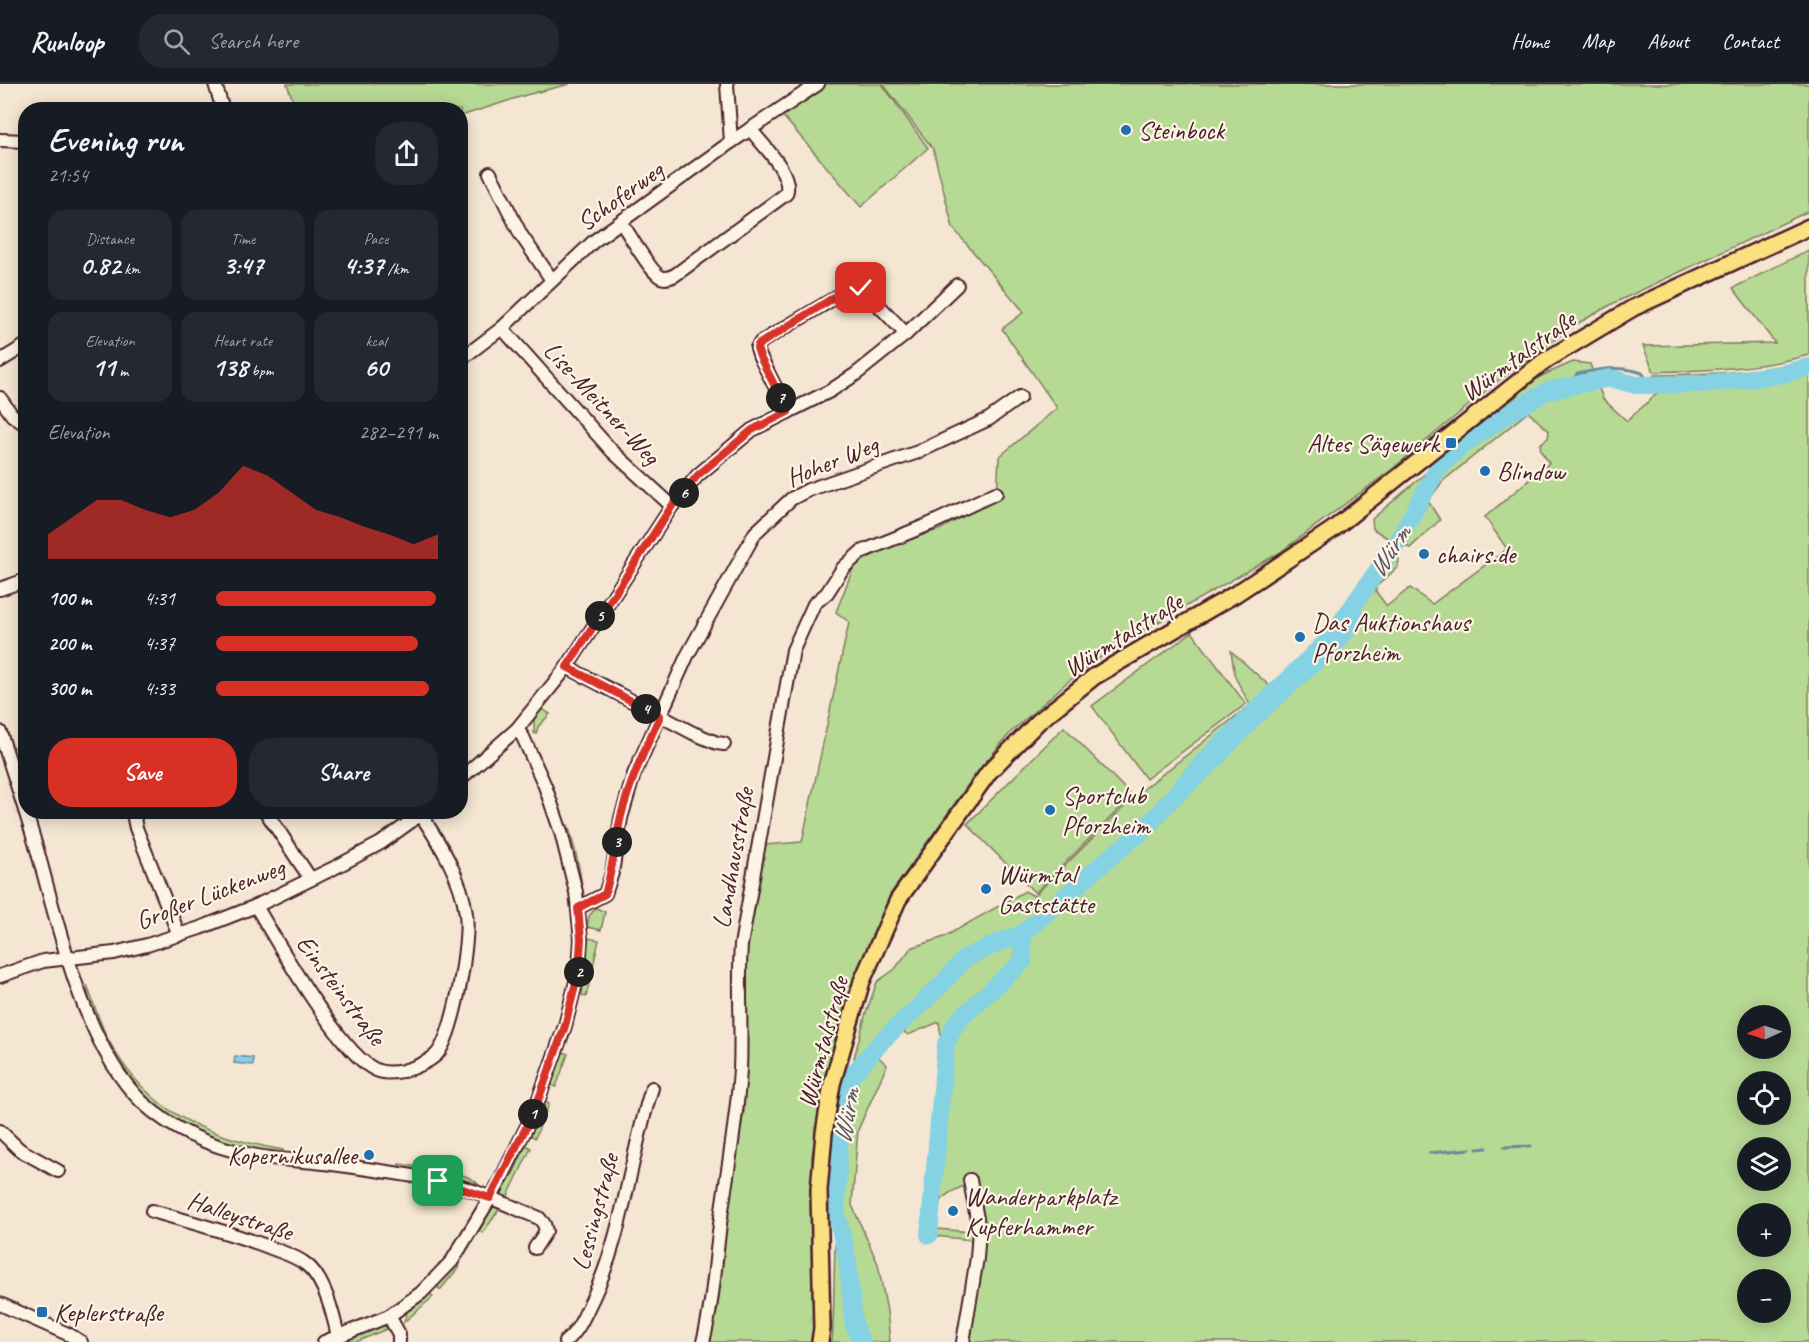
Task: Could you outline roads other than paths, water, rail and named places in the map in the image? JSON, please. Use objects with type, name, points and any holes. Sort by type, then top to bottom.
[{"type":"main road","name":"Würmtalstraße","points":[[820,1342],[822,1328],[819,1190],[824,1133],[832,1084],[862,981],[898,900],[989,772],[1039,721],[1095,676],[1238,593],[1332,530],[1543,362],[1633,308],[1809,227]]},
{"type":"street","points":[[215,84],[221,102]]},
{"type":"street","points":[[727,84],[731,142]]},
{"type":"street","name":"Schoferweg","points":[[468,354],[502,328],[594,241],[731,142],[818,84]]},
{"type":"street","points":[[621,222],[653,270],[661,277],[675,275],[786,194],[788,184],[782,170],[750,129]]},
{"type":"street","points":[[1,143],[18,142]]},
{"type":"street","points":[[490,172],[521,235],[552,280]]},
{"type":"street","points":[[468,772],[517,729],[567,667],[672,506],[698,475],[752,430],[856,374],[906,334],[957,285]]},
{"type":"street","points":[[788,412],[760,357],[757,348],[761,342],[853,287],[865,291],[906,334]]},
{"type":"street","name":"Lise-Meitner-Weg","points":[[502,328],[612,451],[672,506]]},
{"type":"street","points":[[0,361],[18,350]]},
{"type":"street","name":"Hoher Weg","points":[[578,908],[605,894],[612,873],[621,818],[634,774],[687,656],[755,533],[791,499],[808,490],[918,452],[989,419],[1020,397]]},
{"type":"street","points":[[0,398],[12,415],[18,419]]},
{"type":"street","name":"Landhausstraße","points":[[703,1342],[710,1315],[736,1117],[741,1034],[738,980],[741,945],[794,650],[814,604],[826,593],[843,568],[861,552],[930,525],[996,494]]},
{"type":"street","points":[[0,589],[18,583]]},
{"type":"street","points":[[567,667],[693,733],[724,744]]},
{"type":"street","points":[[324,1342],[389,1316],[421,1293],[452,1261],[490,1198],[534,1112],[565,1026],[579,970],[581,939],[578,908],[558,823],[545,786],[523,737],[517,729]]},
{"type":"street","points":[[0,732],[18,789]]},
{"type":"street","points":[[27,819],[67,958],[94,1027],[118,1073],[154,1113],[185,1133],[223,1148],[253,1155],[325,1163],[438,1181],[490,1198],[539,1218],[546,1231],[536,1248]]},
{"type":"street","points":[[134,819],[178,935]]},
{"type":"street","points":[[271,819],[310,878]]},
{"type":"street","name":"Großer Lückenweg","points":[[0,976],[43,961],[114,953],[178,935],[256,906],[381,843],[412,819]]},
{"type":"street","name":"Einsteinstraße","points":[[256,906],[309,992],[340,1035],[364,1062],[384,1073],[396,1073],[424,1063],[436,1054],[446,1039],[464,956],[467,916],[456,879],[425,819]]},
{"type":"street","name":"Lessingstraße","points":[[566,1342],[585,1316],[597,1291],[619,1228],[642,1121],[652,1088]]},
{"type":"street","points":[[0,1131],[20,1150],[58,1171]]},
{"type":"street","points":[[963,1342],[977,1258],[979,1230],[970,1180]]},
{"type":"street","name":"Halleystraße","points":[[152,1211],[231,1233],[295,1257],[309,1266],[332,1308],[338,1336]]},
{"type":"street","points":[[0,1304],[81,1342]]},
{"type":"street","points":[[389,1316],[399,1334],[399,1342]]},
{"type":"water","points":[[235,1056],[253,1058],[253,1065],[234,1063]]},
{"type":"waterway","name":"Würm","points":[[862,1342],[854,1325],[847,1257],[836,1212],[839,1140],[845,1094],[852,1075],[883,1040],[941,985],[965,958],[1022,934],[1144,830],[1204,761],[1331,637],[1396,544],[1437,470],[1458,449],[1506,415],[1547,391],[1610,378],[1636,385],[1700,384],[1782,374],[1809,367]]},
{"type":"waterway","points":[[1570,386],[1577,374],[1618,368],[1642,373],[1645,377],[1645,385]]},
{"type":"waterway","points":[[1144,830],[1216,764],[1255,722],[1343,642],[1359,616]]},
{"type":"waterway","name":"Würm","points":[[929,1235],[946,1044],[955,1025],[963,1016],[1023,961],[1022,934]]},
{"type":"waterway","points":[[1504,1147],[1531,1146]]},
{"type":"waterway","points":[[1477,1149],[1487,1148]]},
{"type":"waterway","points":[[1429,1153],[1470,1149]]},
{"type":"place","name":"Steinbock","points":[[1126,130]]},
{"type":"place","name":"Altes Sägewerk","points":[[1451,443]]},
{"type":"place","name":"Blindow","points":[[1485,471]]},
{"type":"place","name":"chairs.de","points":[[1424,554]]},
{"type":"place","name":"Das Auktionshaus Pforzheim","points":[[1300,637]]},
{"type":"place","name":"Sportclub Pforzheim","points":[[1050,810]]},
{"type":"place","name":"Würmtal Gaststätte","points":[[986,889]]},
{"type":"place","name":"Kopernikusallee","points":[[369,1155]]},
{"type":"place","name":"Wanderparkplatz Kupferhammer","points":[[953,1211]]},
{"type":"place","name":"Keplerstraße","points":[[42,1312]]}]
